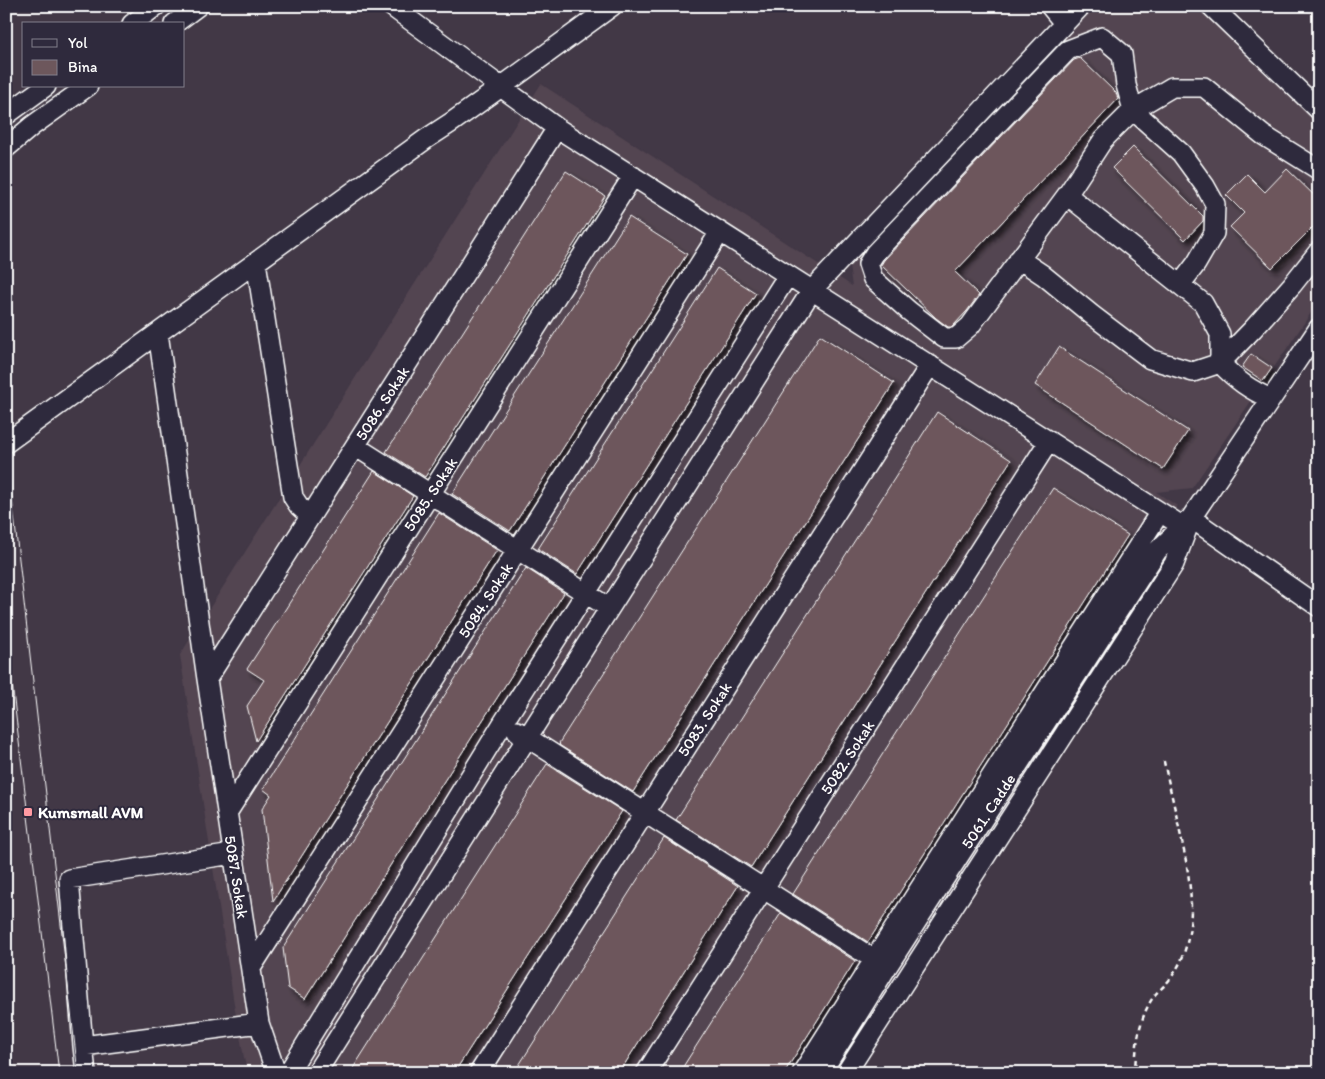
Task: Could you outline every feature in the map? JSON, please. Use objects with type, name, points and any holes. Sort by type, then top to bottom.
[{"type":"street","points":[[135,22],[156,6]]},
{"type":"street","points":[[177,22],[198,6]]},
{"type":"street","points":[[391,6],[558,128],[1160,512],[1187,522],[1319,607]]},
{"type":"street","points":[[6,443],[612,6]]},
{"type":"street","points":[[1050,6],[1064,23]]},
{"type":"street","points":[[316,1073],[812,290],[1081,6]]},
{"type":"street","points":[[1211,6],[1319,110]]},
{"type":"street","points":[[1180,285],[1196,264],[1214,233],[1215,204],[1205,186],[1181,153],[1133,110],[1126,85],[1122,54],[1102,37],[1068,50],[874,253],[868,264],[873,280],[909,311],[944,338],[956,338],[970,326],[1066,195],[1103,140],[1133,110],[1172,87],[1204,87],[1263,135],[1319,170]]},
{"type":"street","points":[[6,115],[43,88]]},
{"type":"street","points":[[6,148],[32,126],[85,88]]},
{"type":"street","name":"5086. Sokak","points":[[207,679],[558,128]]},
{"type":"street","name":"5085. Sokak","points":[[227,812],[633,176]]},
{"type":"street","points":[[1066,195],[1203,303],[1220,334],[1220,363],[1232,376],[1271,400]]},
{"type":"street","name":"5084. Sokak","points":[[251,968],[720,232]]},
{"type":"street","points":[[1019,259],[1043,275],[1150,359],[1193,372],[1220,363],[1292,285],[1319,251]]},
{"type":"street","points":[[256,262],[293,497],[299,506],[310,516]]},
{"type":"street","points":[[288,1073],[503,723],[788,275]]},
{"type":"street","points":[[1187,522],[1319,328]]},
{"type":"street","name":"5087. Sokak","points":[[158,333],[207,679],[259,1023],[276,1073]]},
{"type":"street","name":"5083. Sokak","points":[[479,1073],[930,365]]},
{"type":"street","name":"5082. Sokak","points":[[646,1073],[1049,441]]},
{"type":"street","points":[[355,446],[609,608]]},
{"type":"street","points":[[802,1073],[881,963],[1160,512]]},
{"type":"street","name":"5061. Cadde","points":[[820,1073],[881,963],[1157,551],[1187,522]]},
{"type":"street","name":"5061. Cadde","points":[[846,1073],[1174,564],[1187,522]]},
{"type":"street","points":[[503,723],[881,963]]},
{"type":"street","points":[[86,1073],[69,879],[233,854]]},
{"type":"street","points":[[83,1046],[259,1023]]},
{"type":"path","points":[[1135,1073],[1136,1042],[1142,1019],[1155,994],[1169,980],[1180,962],[1190,922],[1190,886],[1187,866],[1163,757]]},
{"type":"shaded area","points":[[1095,6],[1198,6],[1319,124],[1319,301],[1192,488],[1156,492],[1177,506],[817,1073],[247,1073],[235,1010],[180,655],[541,84],[852,286],[849,266]]},
{"type":"building","points":[[1080,58],[1116,93],[1118,99],[955,272],[979,295],[954,325],[948,327],[936,318],[881,265],[1074,60]]},
{"type":"building","points":[[1133,147],[1203,216],[1203,221],[1185,240],[1112,168]]},
{"type":"building","points":[[1287,169],[1319,200],[1319,221],[1272,268],[1230,227],[1244,213],[1226,195],[1247,174],[1265,192]]},
{"type":"building","points":[[566,171],[605,196],[425,477],[386,452]]},
{"type":"building","points":[[629,217],[687,254],[510,531],[452,494]]},
{"type":"building","points":[[717,268],[756,293],[577,574],[538,549]]},
{"type":"building","points":[[820,335],[894,383],[633,792],[559,745],[559,743]]},
{"type":"building","points":[[1059,347],[1188,431],[1163,469],[1035,385]]},
{"type":"building","points":[[1251,354],[1272,368],[1263,381],[1242,367]]},
{"type":"building","points":[[937,412],[1011,460],[751,867],[676,820]]},
{"type":"building","points":[[374,471],[413,496],[256,741],[247,706],[264,680],[247,669]]},
{"type":"building","points":[[1053,488],[1128,535],[868,942],[793,894]]},
{"type":"building","points":[[439,513],[497,550],[273,901],[262,809],[271,795],[263,789]]},
{"type":"building","points":[[526,568],[564,593],[305,999],[288,988],[283,948]]},
{"type":"building","points":[[547,764],[622,811],[454,1073],[350,1073]]},
{"type":"building","points":[[664,838],[738,886],[619,1073],[514,1073]]},
{"type":"building","points":[[781,913],[855,961],[784,1073],[679,1073]]},
{"type":"tram line","points":[[10,481],[78,1073]]},
{"type":"tram line","points":[[6,634],[59,1073]]},
{"type":"place","name":"Kumsmall AVM","points":[[28,812]]}]
